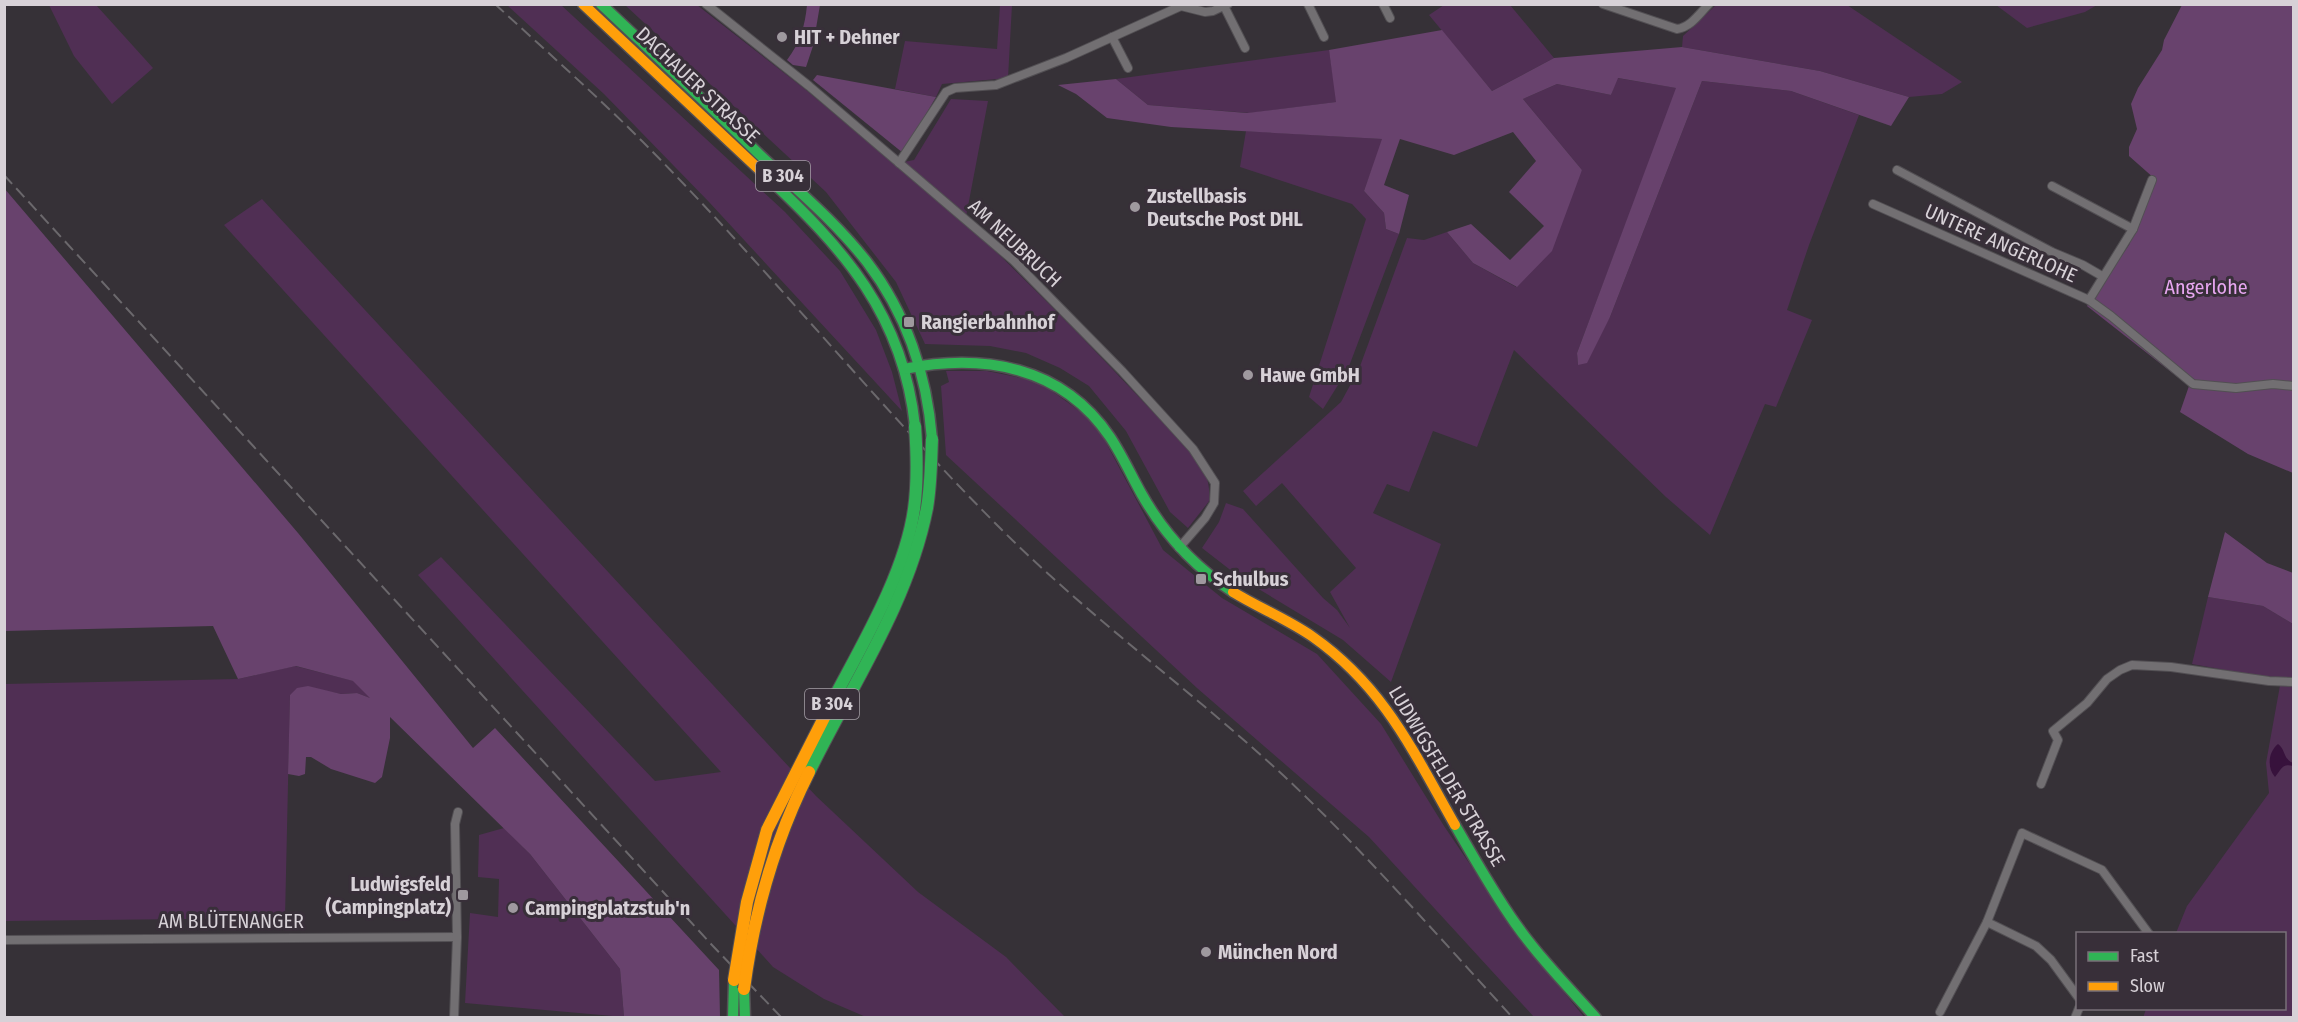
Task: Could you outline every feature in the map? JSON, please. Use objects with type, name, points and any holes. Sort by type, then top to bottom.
[{"type":"main road","name":"DACHAUER STRASSE","points":[[583,4],[820,229],[850,265],[878,304],[896,344],[913,403],[918,464],[914,511],[900,562],[880,609],[767,831],[747,902],[734,980],[733,1017]]},
{"type":"main road","name":"DACHAUER STRASSE","points":[[601,4],[767,161],[874,271],[910,338],[931,414],[931,474],[926,514],[915,554],[899,595],[863,670],[801,788],[779,838],[757,906],[744,989],[744,1017]]},
{"type":"main road","name":"LUDWIGSFELDER STRASSE","points":[[904,369],[919,365],[970,361],[1004,365],[1047,381],[1071,396],[1098,421],[1147,505],[1179,548],[1233,593],[1302,630],[1330,650],[1370,688],[1406,740],[1511,917],[1548,964],[1596,1017]]},
{"type":"street","name":"AM NEUBRUCH","points":[[706,4],[809,86],[1014,261],[1128,377],[1193,449],[1215,483],[1214,502],[1205,518],[1179,548]]},
{"type":"street","points":[[1308,4],[1324,37]]},
{"type":"street","points":[[1383,4],[1390,18]]},
{"type":"street","points":[[1604,4],[1677,29],[1690,24],[1709,4]]},
{"type":"street","points":[[899,163],[946,92],[956,88],[996,85],[1066,58],[1181,6],[1205,12],[1226,5],[1245,48]]},
{"type":"street","points":[[1112,37],[1128,68]]},
{"type":"street","name":"UNTERE ANGERLOHE","points":[[1897,170],[2102,276]]},
{"type":"street","name":"UNTERE ANGERLOHE","points":[[1874,204],[2089,300],[2133,229],[2152,180]]},
{"type":"street","points":[[2052,186],[2133,229]]},
{"type":"street","points":[[2089,300],[2193,384],[2236,388],[2273,384],[2294,386]]},
{"type":"street","points":[[2041,784],[2058,740],[2053,731],[2087,703],[2107,679],[2132,665],[2171,667],[2270,681],[2294,682]]},
{"type":"street","points":[[454,1017],[457,937],[454,824],[458,812]]},
{"type":"street","points":[[1940,1012],[1987,922],[2022,833],[2102,870],[2148,932]]},
{"type":"street","points":[[1987,922],[2036,946],[2051,960],[2076,994]]},
{"type":"street","name":"AM BLÜTENANGER","points":[[4,940],[457,937]]},
{"type":"shaded area","points":[[49,5],[96,5],[153,68],[112,104],[74,56]]},
{"type":"shaded area","points":[[507,5],[561,5],[785,212],[840,271],[876,330],[892,372],[902,411],[709,202],[604,94]]},
{"type":"shaded area","points":[[625,5],[697,5],[806,90],[894,164],[914,160],[951,99],[988,101],[965,222],[1031,285],[1171,430],[1196,460],[1206,477],[1210,500],[1188,528],[1170,512],[1126,431],[1089,386],[1060,368],[1026,353],[990,346],[925,344],[896,282],[826,192]]},
{"type":"shaded area","points":[[1000,5],[1012,5],[1008,78],[942,84],[936,97],[895,89],[905,41],[997,49]]},
{"type":"shaded area","points":[[1444,5],[1510,5],[1554,58],[1492,91],[1429,15]]},
{"type":"shaded area","points":[[1716,5],[1847,5],[1962,82],[1942,94],[1909,97],[1820,71],[1682,47],[1683,36]]},
{"type":"shaded area","points":[[1996,5],[2097,5],[2085,12],[2027,28]]},
{"type":"shaded area","points":[[1329,50],[1337,102],[1250,113],[1148,105],[1116,79]]},
{"type":"shaded area","points":[[1617,78],[1677,88],[1577,353],[1578,365],[1610,317],[1702,81],[1791,91],[1859,115],[1809,245],[1787,310],[1812,320],[1776,407],[1765,404],[1710,535],[1666,497],[1514,350],[1477,447],[1433,431],[1409,492],[1387,484],[1373,513],[1441,544],[1391,682],[1343,640],[1242,579],[1202,548],[1219,522],[1226,503],[1243,509],[1323,598],[1337,610],[1350,628],[1330,592],[1356,568],[1282,483],[1256,506],[1243,491],[1341,402],[1359,369],[1407,238],[1424,240],[1447,232],[1473,263],[1516,287],[1582,170],[1523,99],[1557,84],[1611,95]]},
{"type":"shaded area","points":[[1246,131],[1383,139],[1364,191],[1384,213],[1386,229],[1399,234],[1348,369],[1323,409],[1309,397],[1366,219],[1352,204],[1240,167]]},
{"type":"shaded area","points":[[262,199],[816,796],[918,892],[1006,957],[1065,1017],[866,1017],[824,999],[773,967],[418,575],[441,557],[655,781],[721,772],[224,225]]},
{"type":"shaded area","points":[[946,371],[987,371],[1026,379],[1045,386],[1085,415],[1103,437],[1163,550],[1222,598],[1317,654],[1381,724],[1444,826],[1520,938],[1584,1017],[1534,1017],[1369,837],[1197,688],[946,455],[941,386],[949,382]]},
{"type":"shaded area","points":[[2208,597],[2263,606],[2293,624],[2293,1017],[2143,1018],[2146,1010],[2286,1010],[2286,932],[2176,932],[2187,906],[2269,793],[2266,763],[2281,680],[2192,664]]},
{"type":"shaded area","points":[[295,666],[354,681],[372,699],[357,693],[341,694],[311,688],[290,695],[285,918],[5,921],[4,684],[238,679]]},
{"type":"shaded area","points":[[2278,744],[2293,766],[2284,766],[2275,777],[2270,760],[2272,751]]},
{"type":"shaded area","points":[[504,828],[530,854],[620,969],[624,1017],[465,1003],[470,913],[498,917],[499,879],[478,877],[479,835]]},
{"type":"green space","points":[[807,5],[820,5],[813,46],[806,67],[793,65],[787,60],[801,34]]},
{"type":"green space","name":"Angerlohe","points":[[2182,5],[2293,5],[2293,473],[2248,454],[2180,412],[2189,386],[2087,306],[2129,245],[2155,179],[2129,156],[2129,147],[2137,129],[2131,104],[2138,88],[2162,50],[2164,40]]},
{"type":"green space","points":[[1442,30],[1492,91],[1554,58],[1682,47],[1820,71],[1909,97],[1891,126],[1791,91],[1702,81],[1610,317],[1587,363],[1578,365],[1577,353],[1676,88],[1618,78],[1611,95],[1557,84],[1523,99],[1582,170],[1552,251],[1517,287],[1473,263],[1447,232],[1471,224],[1510,260],[1544,226],[1509,192],[1536,161],[1513,132],[1454,155],[1400,139],[1384,185],[1409,195],[1399,234],[1386,229],[1384,213],[1364,191],[1382,139],[1171,127],[1107,118],[1076,94],[1058,85],[1116,79],[1148,105],[1247,113],[1336,102],[1329,50]]},
{"type":"green space","points":[[817,75],[936,97],[903,153],[813,80]]},
{"type":"green space","points":[[4,188],[298,533],[473,748],[495,728],[719,970],[720,1017],[624,1017],[620,969],[530,854],[390,717],[390,738],[382,777],[375,783],[331,769],[311,757],[306,757],[305,774],[299,776],[288,774],[290,695],[297,688],[308,686],[341,694],[357,693],[370,698],[353,681],[296,666],[238,679],[213,626],[5,631]]},
{"type":"green space","points":[[2225,532],[2267,563],[2293,573],[2293,624],[2263,606],[2208,597]]},
{"type":"railway","points":[[495,4],[607,107],[689,189],[910,434],[1001,529],[1105,624],[1284,776],[1372,864],[1513,1018]]},
{"type":"railway","points":[[4,175],[711,944],[782,1018]]},
{"type":"traffic: fast","points":[[601,4],[815,206],[867,262],[893,302],[912,346],[920,368],[932,439]]},
{"type":"traffic: fast","points":[[765,175],[820,230],[865,286],[898,350],[908,386],[915,426]]},
{"type":"traffic: fast","points":[[904,369],[934,364],[991,365],[1019,370],[1045,380],[1069,394],[1091,413],[1110,437],[1159,522],[1192,560],[1233,592]]},
{"type":"traffic: fast","points":[[833,700],[881,607],[902,558],[914,509],[917,457],[915,426]]},
{"type":"traffic: fast","points":[[809,772],[877,644],[906,578],[927,508],[932,439]]},
{"type":"traffic: fast","points":[[1455,825],[1491,887],[1524,936],[1596,1018]]},
{"type":"traffic: fast","points":[[733,1018],[734,980]]},
{"type":"traffic: fast","points":[[744,989],[745,1018]]},
{"type":"traffic: slow","points":[[583,4],[765,175]]},
{"type":"traffic: slow","points":[[1233,592],[1313,637],[1338,656],[1359,677],[1395,722],[1455,825]]},
{"type":"traffic: slow","points":[[734,980],[747,902],[767,830],[833,700]]},
{"type":"traffic: slow","points":[[744,989],[753,932],[767,878],[785,825],[809,772]]},
{"type":"place","name":"HIT + Dehner","points":[[782,37]]},
{"type":"place","name":"Zustellbasis Deutsche Post DHL","points":[[1135,207]]},
{"type":"place","name":"Rangierbahnhof","points":[[909,322]]},
{"type":"place","name":"Hawe GmbH","points":[[1248,375]]},
{"type":"place","name":"Schulbus","points":[[1201,579]]},
{"type":"place","name":"Ludwigsfeld (Campingplatz)","points":[[463,895]]},
{"type":"place","name":"Campingplatzstub'n","points":[[513,908]]},
{"type":"place","name":"München Nord","points":[[1206,952]]}]
